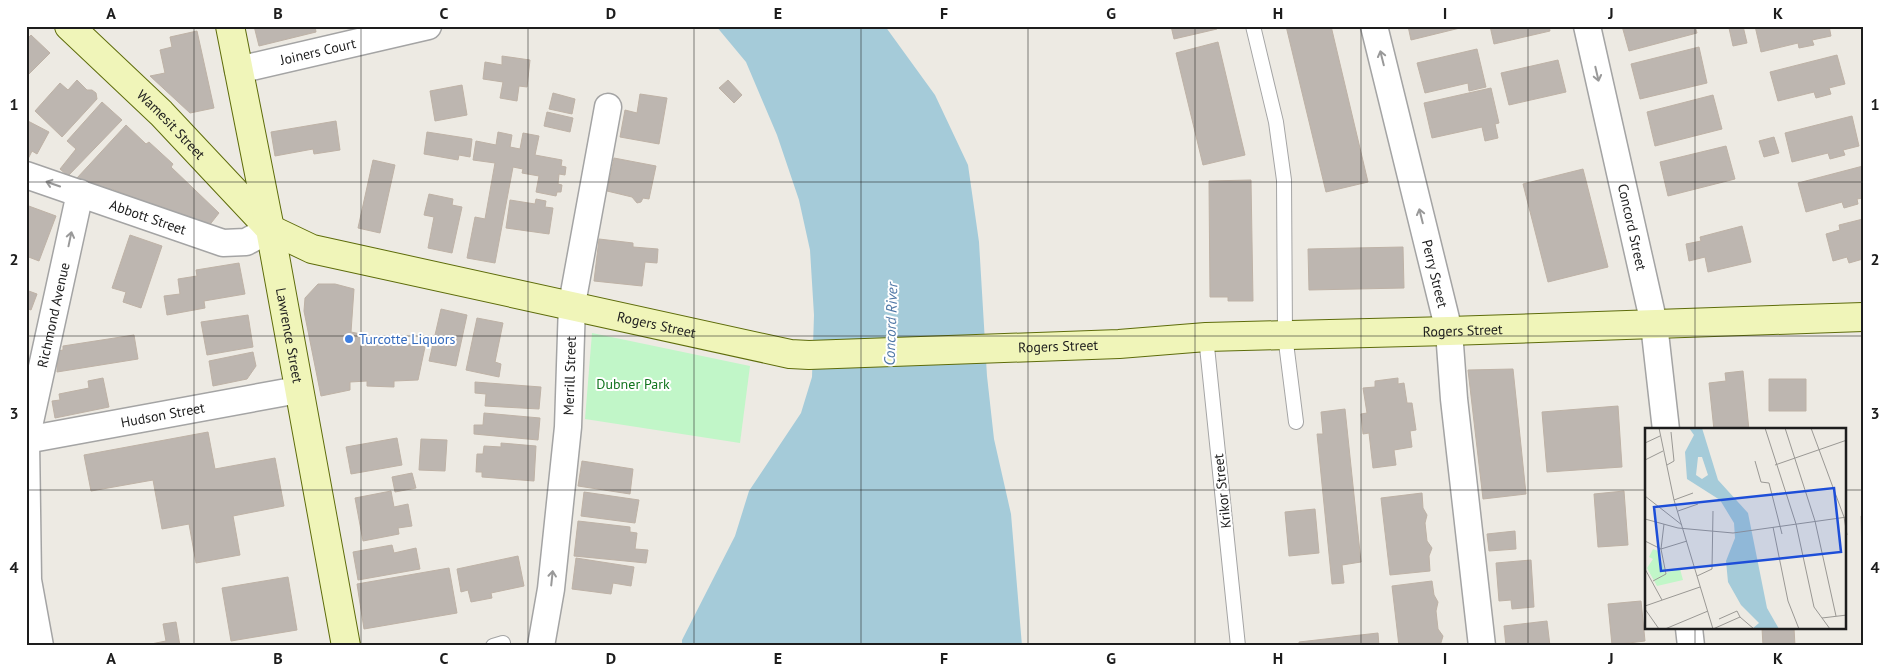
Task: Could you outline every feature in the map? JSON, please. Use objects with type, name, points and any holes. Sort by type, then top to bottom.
[{"type":"street","name":"Wamesit Street","points":[[69,26],[161,113],[270,229]]},
{"type":"street","name":"Lawrence Street","points":[[230,26],[270,229],[346,646]]},
{"type":"street","name":"Joiners Court","points":[[238,70],[428,26]]},
{"type":"street","name":"Perry Street","points":[[1374,26],[1449,331],[1454,399],[1482,646]]},
{"type":"street","name":"Concord Street","points":[[1586,26],[1654,324],[1666,428]]},
{"type":"street","name":"Merrill Street","points":[[541,646],[551,589],[568,427],[572,304],[608,107]]},
{"type":"street","name":"Abbott Street","points":[[26,175],[222,243],[246,242],[270,229]]},
{"type":"street","name":"Richmond Avenue","points":[[40,646],[28,580],[26,440],[80,193]]},
{"type":"street","name":"Rogers Street","points":[[270,229],[312,249],[348,258],[572,304],[772,350],[809,355],[1120,344],[1206,336],[1449,331],[1863,317]]},
{"type":"street","name":"Hudson Street","points":[[26,440],[298,390]]},
{"type":"street","points":[[1690,630],[1692,646]]},
{"type":"lane","points":[[1254,26],[1276,122],[1284,180],[1284,335],[1296,422]]},
{"type":"lane","name":"Krikor Street","points":[[1206,336],[1238,646]]},
{"type":"green space","name":"Dubner Park","points":[[592,333],[750,366],[740,443],[585,419]]},
{"type":"water","name":"Concord River","points":[[716,26],[885,26],[935,95],[968,165],[979,242],[987,376],[994,439],[1011,514],[1022,646],[682,646],[682,640],[735,536],[749,491],[801,413],[812,377],[814,315],[810,250],[799,200],[777,135],[746,62]]},
{"type":"building","points":[[254,26],[315,26],[316,32],[259,46]]},
{"type":"building","points":[[1171,26],[1216,26],[1217,29],[1174,39]]},
{"type":"building","points":[[1286,26],[1331,26],[1368,182],[1326,192]]},
{"type":"building","points":[[1408,26],[1464,26],[1464,27],[1411,40]]},
{"type":"building","points":[[1490,26],[1549,26],[1550,31],[1494,44]]},
{"type":"building","points":[[1622,26],[1695,26],[1697,33],[1629,51]]},
{"type":"building","points":[[1743,26],[1747,43],[1733,46],[1729,28]]},
{"type":"building","points":[[1755,26],[1829,26],[1831,36],[1812,40],[1814,45],[1799,48],[1798,43],[1761,52]]},
{"type":"building","points":[[197,31],[214,108],[190,113],[150,76],[165,73],[160,50],[172,47],[170,37]]},
{"type":"building","points":[[31,35],[50,53],[26,77],[26,40]]},
{"type":"building","points":[[1218,42],[1245,155],[1203,165],[1176,53]]},
{"type":"building","points":[[1699,47],[1707,83],[1640,99],[1631,64]]},
{"type":"building","points":[[1477,49],[1486,87],[1469,91],[1468,83],[1425,93],[1417,63]]},
{"type":"building","points":[[1837,55],[1845,84],[1829,88],[1831,94],[1816,98],[1814,92],[1778,101],[1770,72]]},
{"type":"building","points":[[502,56],[530,60],[527,87],[519,86],[517,101],[500,98],[503,82],[483,79],[485,62],[502,65]]},
{"type":"building","points":[[1558,60],[1566,92],[1509,105],[1501,73]]},
{"type":"building","points":[[77,80],[87,90],[92,90],[96,93],[97,99],[62,137],[35,111],[60,83],[68,90]]},
{"type":"building","points":[[728,80],[742,95],[734,103],[719,88]]},
{"type":"building","points":[[462,85],[467,115],[435,121],[430,91]]},
{"type":"building","points":[[1491,88],[1499,123],[1495,124],[1498,138],[1485,141],[1482,127],[1432,138],[1424,103]]},
{"type":"building","points":[[553,93],[575,99],[572,114],[549,109]]},
{"type":"building","points":[[640,94],[667,98],[659,144],[620,137],[625,110],[637,113]]},
{"type":"building","points":[[1713,95],[1722,129],[1655,146],[1647,112]]},
{"type":"building","points":[[102,102],[122,120],[68,176],[60,169],[76,149],[67,141]]},
{"type":"building","points":[[547,112],[573,118],[570,132],[544,126]]},
{"type":"building","points":[[1852,116],[1859,146],[1843,150],[1845,155],[1830,159],[1828,153],[1792,162],[1785,133]]},
{"type":"building","points":[[26,120],[49,132],[37,154],[32,151],[26,163]]},
{"type":"building","points":[[336,121],[340,150],[314,154],[313,149],[275,156],[271,132]]},
{"type":"building","points":[[126,125],[146,144],[149,142],[173,164],[171,167],[219,213],[208,227],[112,189],[109,192],[77,178]]},
{"type":"building","points":[[427,132],[472,139],[470,157],[459,155],[458,160],[424,154]]},
{"type":"building","points":[[498,132],[512,135],[510,147],[520,149],[523,133],[539,136],[535,155],[562,160],[561,166],[566,167],[565,175],[559,174],[558,184],[562,185],[561,192],[557,192],[556,196],[536,192],[539,176],[522,173],[523,169],[513,167],[495,263],[467,258],[475,217],[485,219],[495,163],[473,160],[476,141],[496,145]]},
{"type":"building","points":[[1774,137],[1779,153],[1764,157],[1759,141]]},
{"type":"building","points":[[1726,146],[1735,179],[1668,196],[1660,162]]},
{"type":"building","points":[[614,158],[656,166],[649,199],[643,198],[641,202],[637,203],[632,197],[607,191]]},
{"type":"building","points":[[373,160],[395,165],[380,233],[358,228]]},
{"type":"building","points":[[1863,166],[1863,198],[1857,199],[1858,204],[1844,208],[1842,202],[1806,212],[1798,183]]},
{"type":"building","points":[[1583,169],[1608,267],[1548,282],[1523,184]]},
{"type":"building","points":[[1251,180],[1253,301],[1228,301],[1228,297],[1210,297],[1209,181]]},
{"type":"building","points":[[429,194],[453,199],[452,205],[462,207],[452,253],[428,248],[434,217],[424,215]]},
{"type":"building","points":[[536,199],[546,201],[545,207],[553,208],[549,234],[506,228],[510,200],[535,204]]},
{"type":"building","points":[[26,205],[56,216],[39,261],[26,256]]},
{"type":"building","points":[[1863,219],[1863,259],[1849,263],[1847,257],[1833,261],[1826,234],[1840,230],[1839,225]]},
{"type":"building","points":[[1742,226],[1751,262],[1708,272],[1705,257],[1689,261],[1686,244],[1701,241],[1700,237]]},
{"type":"building","points":[[130,235],[162,246],[141,308],[123,302],[126,292],[112,288]]},
{"type":"building","points":[[599,239],[633,243],[633,247],[658,249],[657,263],[645,262],[642,286],[594,281]]},
{"type":"building","points":[[1403,247],[1404,288],[1309,290],[1308,249]]},
{"type":"building","points":[[239,263],[245,294],[204,301],[205,308],[167,315],[164,296],[180,294],[178,279],[197,276],[196,270]]},
{"type":"building","name":"Turcotte Liquors","points":[[318,284],[335,284],[354,289],[351,332],[425,347],[418,380],[394,381],[394,387],[367,386],[367,381],[350,382],[350,390],[321,396],[304,311],[305,298]]},
{"type":"building","points":[[26,290],[37,294],[31,310],[26,308]]},
{"type":"building","points":[[441,309],[467,315],[456,366],[429,361]]},
{"type":"building","points":[[248,315],[253,347],[207,355],[201,322]]},
{"type":"building","points":[[477,318],[503,323],[495,362],[501,364],[499,377],[466,370]]},
{"type":"building","points":[[134,335],[138,359],[57,372],[58,351],[63,350],[63,346]]},
{"type":"building","points":[[253,352],[256,366],[247,379],[213,386],[209,361]]},
{"type":"building","points":[[1513,369],[1526,494],[1483,499],[1468,370]]},
{"type":"building","points":[[1743,371],[1749,428],[1714,428],[1709,383],[1726,381],[1725,373]]},
{"type":"building","points":[[103,378],[109,407],[55,418],[52,401],[60,400],[59,394],[89,388],[88,381]]},
{"type":"building","points":[[1398,378],[1398,384],[1404,383],[1407,403],[1412,403],[1416,430],[1410,431],[1412,447],[1394,450],[1396,465],[1373,468],[1369,433],[1363,434],[1361,414],[1367,413],[1363,388],[1375,387],[1375,381]]},
{"type":"building","points":[[1769,379],[1806,379],[1806,411],[1769,411]]},
{"type":"building","points":[[475,382],[541,387],[539,409],[485,406],[486,394],[475,393]]},
{"type":"building","points":[[1618,406],[1622,467],[1547,472],[1542,412]]},
{"type":"building","points":[[1345,409],[1361,562],[1342,565],[1344,583],[1332,584],[1317,434],[1323,434],[1321,412]]},
{"type":"building","points":[[484,413],[540,418],[538,440],[474,434],[474,425],[483,425]]},
{"type":"building","points":[[208,432],[215,469],[275,458],[284,506],[233,516],[240,555],[196,563],[189,524],[162,529],[153,480],[91,491],[84,455]]},
{"type":"building","points":[[397,438],[402,465],[351,474],[346,447]]},
{"type":"building","points":[[421,439],[447,440],[445,471],[419,470]]},
{"type":"building","points":[[501,443],[536,446],[534,481],[482,477],[482,472],[476,472],[477,454],[483,454],[484,446],[501,447]]},
{"type":"building","points":[[582,461],[633,469],[630,494],[578,486]]},
{"type":"building","points":[[412,473],[416,488],[395,492],[392,477]]},
{"type":"building","points":[[391,491],[394,507],[408,504],[412,526],[398,528],[399,534],[363,541],[355,498]]},
{"type":"building","points":[[1624,491],[1628,545],[1598,547],[1594,494]]},
{"type":"building","points":[[584,492],[639,500],[635,523],[581,516]]},
{"type":"building","points":[[1422,493],[1423,508],[1427,515],[1425,523],[1427,541],[1432,548],[1429,556],[1430,571],[1390,575],[1381,498]]},
{"type":"building","points":[[1315,509],[1319,553],[1289,556],[1285,512]]},
{"type":"building","points":[[1861,516],[1863,516],[1863,601]]},
{"type":"building","points":[[578,521],[630,527],[630,532],[637,533],[635,549],[648,550],[646,563],[574,556]]},
{"type":"building","points":[[1515,531],[1516,549],[1489,551],[1487,534]]},
{"type":"building","points":[[392,545],[394,553],[416,548],[420,569],[358,580],[353,552]]},
{"type":"building","points":[[518,556],[524,586],[491,593],[492,598],[471,602],[468,590],[461,592],[457,569]]},
{"type":"building","points":[[576,558],[634,567],[631,586],[613,583],[611,594],[572,589]]},
{"type":"building","points":[[1531,560],[1534,607],[1512,609],[1511,600],[1499,601],[1496,563]]},
{"type":"building","points":[[449,568],[457,613],[364,629],[357,584]]},
{"type":"building","points":[[288,577],[297,630],[231,641],[222,588]]},
{"type":"building","points":[[1432,581],[1434,595],[1438,602],[1436,611],[1438,629],[1443,636],[1440,646],[1399,646],[1392,586]]},
{"type":"building","points":[[1641,601],[1645,641],[1612,645],[1608,604]]},
{"type":"building","points":[[1547,621],[1550,646],[1506,646],[1504,626]]},
{"type":"building","points":[[176,622],[180,646],[141,646],[166,641],[163,624]]},
{"type":"building","points":[[1762,630],[1794,630],[1795,646],[1763,646]]},
{"type":"building","points":[[1378,633],[1379,646],[1299,646],[1299,642]]},
{"type":"place","name":"Turcotte Liquors","points":[[349,339]]}]
